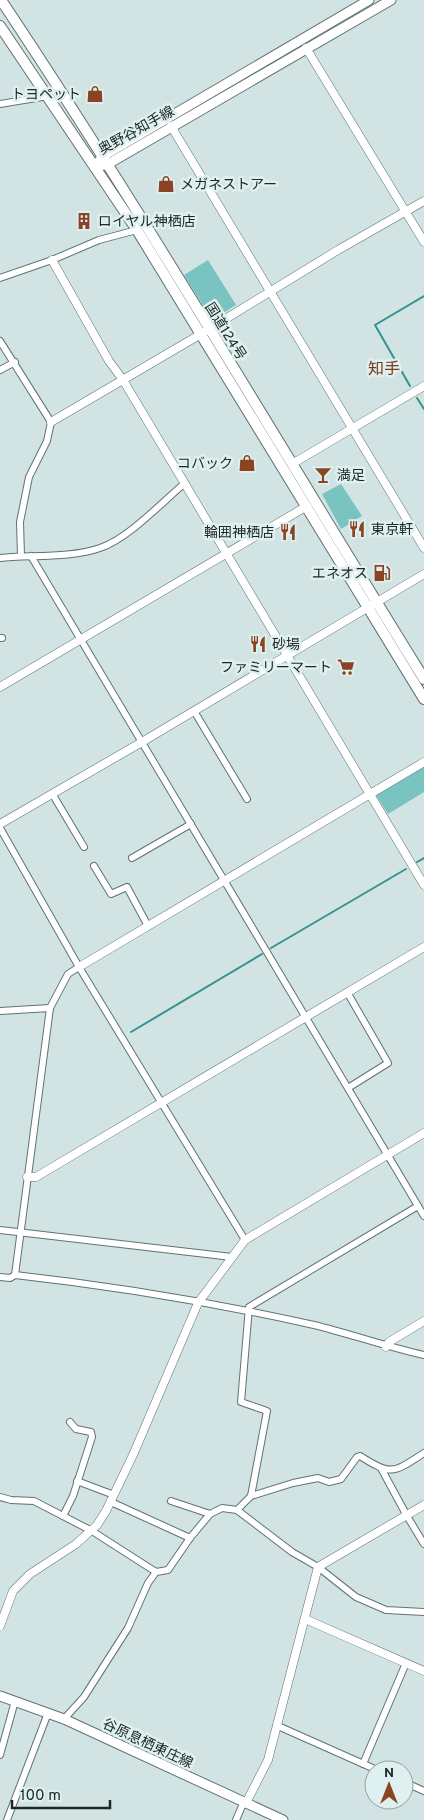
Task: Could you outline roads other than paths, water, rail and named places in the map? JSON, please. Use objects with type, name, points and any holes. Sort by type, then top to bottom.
[{"type":"highway","name":"国道124号","points":[[1,0],[106,160],[307,506],[372,605],[424,679]]},
{"type":"highway","points":[[13,18],[22,42],[34,60],[28,66]]},
{"type":"highway","name":"国道124号","points":[[0,26],[292,464],[424,698]]},
{"type":"main road","name":"奥野谷知手線","points":[[95,167],[369,0]]},
{"type":"main road","name":"奥野谷知手線","points":[[106,160],[171,126],[391,0]]},
{"type":"main road","name":"谷原息栖東庄線","points":[[0,1696],[64,1720],[283,1820]]},
{"type":"street","points":[[306,48],[424,242]]},
{"type":"street","points":[[0,104],[48,96]]},
{"type":"street","points":[[171,126],[424,548]]},
{"type":"street","points":[[51,422],[205,332],[338,250],[424,201]]},
{"type":"street","points":[[0,278],[52,260],[99,240],[137,230]]},
{"type":"street","points":[[52,260],[109,360],[124,380],[424,885]]},
{"type":"street","points":[[0,341],[15,362],[51,422],[47,442],[29,477],[20,522],[21,556]]},
{"type":"street","points":[[0,370],[15,362]]},
{"type":"street","points":[[292,464],[424,386]]},
{"type":"street","points":[[0,558],[84,552],[100,548],[122,537],[185,483]]},
{"type":"street","points":[[0,687],[307,506]]},
{"type":"street","points":[[31,556],[424,1216]]},
{"type":"street","points":[[0,824],[53,795],[424,574]]},
{"type":"street","points":[[194,711],[247,799]]},
{"type":"street","points":[[14,1276],[50,1008],[68,974],[424,762]]},
{"type":"street","points":[[53,795],[84,847]]},
{"type":"street","points":[[132,858],[191,824]]},
{"type":"street","points":[[0,828],[80,967],[245,1240]]},
{"type":"street","points":[[94,866],[112,894],[127,886],[148,926]]},
{"type":"street","points":[[28,1177],[36,1177],[424,947]]},
{"type":"street","points":[[347,992],[388,1062],[348,1088]]},
{"type":"street","points":[[0,1011],[50,1008]]},
{"type":"street","points":[[0,1626],[13,1590],[30,1574],[76,1544],[98,1525],[112,1498],[198,1303],[245,1240],[424,1133]]},
{"type":"street","points":[[251,1496],[267,1412],[240,1402],[249,1307],[418,1206]]},
{"type":"street","points":[[0,1230],[232,1257]]},
{"type":"street","points":[[0,1276],[89,1283],[249,1312],[316,1326],[424,1355]]},
{"type":"street","points":[[386,1346],[389,1342],[424,1321]]},
{"type":"street","points":[[63,1516],[73,1496],[92,1437],[91,1432],[76,1429],[70,1422]]},
{"type":"street","points":[[382,1470],[399,1469],[424,1453]]},
{"type":"street","points":[[237,1510],[251,1496],[293,1483],[318,1478],[329,1482],[341,1479],[357,1457],[360,1456],[382,1470],[406,1516],[424,1544]]},
{"type":"street","points":[[77,1481],[190,1538]]},
{"type":"street","points":[[0,1497],[11,1500],[34,1501],[92,1531],[156,1572],[168,1570],[190,1538],[210,1514],[222,1508],[237,1510],[356,1597],[386,1610],[424,1612]]},
{"type":"street","points":[[171,1501],[210,1514]]},
{"type":"street","points":[[236,1820],[268,1760],[318,1568],[424,1505]]},
{"type":"street","points":[[64,1720],[84,1697],[123,1635],[148,1583],[156,1572]]},
{"type":"street","points":[[305,1618],[424,1671]]},
{"type":"street","points":[[278,1726],[362,1764],[406,1663]]},
{"type":"street","points":[[0,1755],[14,1701]]},
{"type":"street","points":[[7,1820],[48,1713]]},
{"type":"waterway","points":[[410,386],[375,325],[424,296]]},
{"type":"waterway","points":[[417,398],[424,409]]},
{"type":"waterway","points":[[417,862],[424,858]]},
{"type":"waterway","points":[[271,948],[406,869]]},
{"type":"waterway","points":[[131,1032],[262,954]]},
{"type":"place","name":"トヨペット","points":[[95,94]]},
{"type":"place","name":"メガネストアー","points":[[166,184]]},
{"type":"place","name":"ロイヤル神栖店","points":[[84,221]]},
{"type":"place","name":"コバック","points":[[247,463]]},
{"type":"place","name":"満足","points":[[323,475]]},
{"type":"place","name":"東京軒","points":[[357,529]]},
{"type":"place","name":"輪囲神栖店","points":[[288,532]]},
{"type":"place","name":"エネオス","points":[[382,573]]},
{"type":"place","name":"砂場","points":[[258,644]]},
{"type":"place","name":"ファミリーマート","points":[[346,667]]},
{"type":"district","name":"知手","points":[[384,368]]}]
